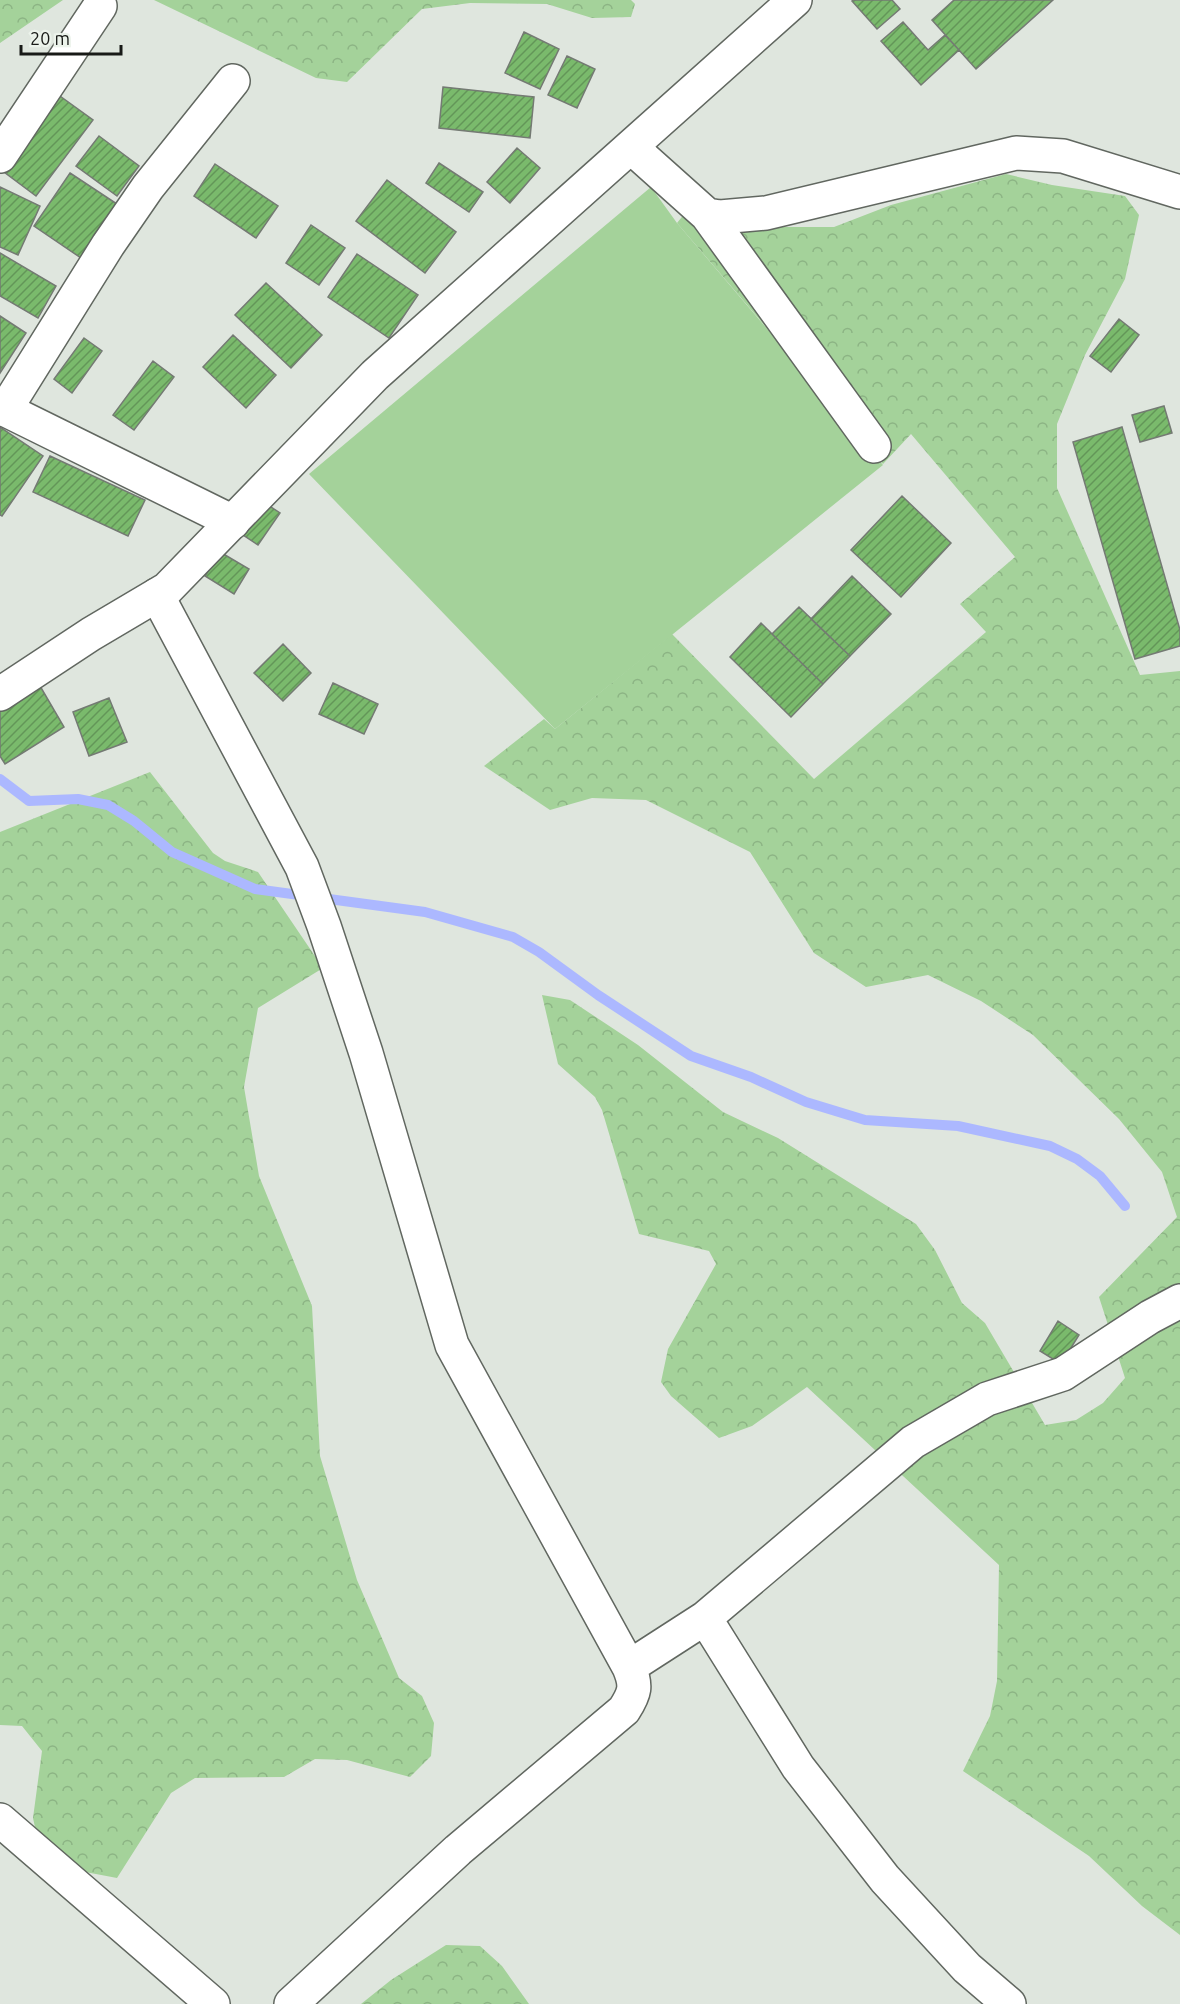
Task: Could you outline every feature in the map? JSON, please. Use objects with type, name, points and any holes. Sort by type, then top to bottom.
[{"type":"street","points":[[0,694],[91,634],[167,589],[375,375],[795,0]]},
{"type":"street","points":[[0,156],[100,6]]},
{"type":"street","points":[[233,81],[128,216],[2,409],[233,522]]},
{"type":"street","points":[[632,147],[707,215],[874,446]]},
{"type":"street","points":[[707,215],[720,218],[766,213],[1016,153],[1063,156],[1180,192]]},
{"type":"street","points":[[157,595],[302,867],[324,926],[369,1065],[452,1345],[635,1680],[633,1696],[624,1710],[458,1850],[291,2004]]},
{"type":"street","points":[[629,1667],[705,1618],[913,1442],[987,1400],[1063,1374],[1150,1317],[1180,1301]]},
{"type":"street","points":[[705,1618],[798,1767],[885,1878],[967,1968],[1010,2004]]},
{"type":"street","points":[[0,1820],[213,2004]]},
{"type":"green space","points":[[0,0],[63,0],[0,43]]},
{"type":"green space","points":[[154,0],[631,0],[635,4],[631,17],[592,18],[547,4],[470,3],[422,9],[347,82],[316,78]]},
{"type":"green space","points":[[1006,174],[1052,185],[1125,196],[1139,215],[1125,279],[1085,355],[1057,424],[1057,488],[1140,675],[1180,671],[1180,1935],[1142,1906],[1089,1856],[963,1771],[990,1716],[997,1681],[999,1565],[807,1387],[752,1426],[719,1438],[671,1396],[661,1382],[668,1349],[716,1264],[709,1251],[639,1234],[602,1110],[595,1097],[558,1064],[542,995],[570,1000],[638,1045],[723,1112],[778,1138],[916,1224],[935,1250],[962,1303],[985,1323],[1045,1425],[1076,1420],[1103,1403],[1125,1378],[1099,1297],[1177,1217],[1162,1172],[1119,1119],[1033,1035],[981,1001],[928,975],[866,987],[814,953],[750,852],[646,800],[592,798],[550,810],[484,766],[544,719],[555,729],[672,634],[814,779],[986,632],[960,604],[1015,557],[911,434],[883,464],[677,223],[689,208],[754,227],[834,227],[891,205]]},
{"type":"green space","points":[[651,187],[677,223],[883,465],[555,729],[309,474]]},
{"type":"green space","points":[[150,772],[213,853],[225,861],[258,872],[323,968],[258,1008],[244,1087],[259,1176],[312,1306],[320,1456],[357,1580],[399,1678],[422,1696],[434,1723],[431,1756],[410,1777],[347,1760],[315,1759],[284,1777],[195,1778],[171,1793],[117,1878],[59,1867],[39,1846],[33,1818],[42,1751],[22,1726],[0,1725],[0,832]]},
{"type":"green space","points":[[446,1945],[480,1946],[502,1966],[529,2004],[361,2004],[391,1980]]},
{"type":"building","points":[[853,0],[892,0],[900,9],[877,29]]},
{"type":"building","points":[[954,0],[1053,0],[976,69],[932,20]]},
{"type":"building","points":[[903,22],[928,50],[945,35],[959,50],[921,85],[881,41]]},
{"type":"building","points":[[524,32],[559,49],[540,89],[505,73]]},
{"type":"building","points":[[567,56],[595,69],[577,108],[548,95]]},
{"type":"building","points":[[443,87],[534,97],[530,138],[439,128]]},
{"type":"building","points":[[53,91],[93,120],[36,196],[0,169]]},
{"type":"building","points":[[99,136],[139,166],[117,196],[76,166]]},
{"type":"building","points":[[517,148],[540,168],[510,203],[487,182]]},
{"type":"building","points":[[439,163],[483,192],[469,212],[426,183]]},
{"type":"building","points":[[215,164],[278,206],[256,238],[194,196]]},
{"type":"building","points":[[70,173],[117,204],[81,258],[34,226]]},
{"type":"building","points":[[387,180],[456,232],[425,273],[356,221]]},
{"type":"building","points":[[0,187],[40,206],[18,255],[0,247]]},
{"type":"building","points":[[311,225],[345,248],[319,285],[286,263]]},
{"type":"building","points":[[0,253],[56,286],[38,318],[0,296]]},
{"type":"building","points":[[357,254],[418,295],[389,338],[328,297]]},
{"type":"building","points":[[266,283],[322,335],[291,368],[235,315]]},
{"type":"building","points":[[0,316],[26,333],[0,373]]},
{"type":"building","points":[[1119,319],[1139,335],[1111,372],[1090,356]]},
{"type":"building","points":[[233,335],[276,375],[246,408],[203,367]]},
{"type":"building","points":[[84,338],[102,351],[72,393],[54,379]]},
{"type":"building","points":[[153,361],[174,377],[134,430],[113,415]]},
{"type":"building","points":[[1164,406],[1172,433],[1140,442],[1132,415]]},
{"type":"building","points":[[0,427],[43,456],[2,516],[0,515]]},
{"type":"building","points":[[1122,427],[1180,630],[1180,646],[1135,659],[1073,442]]},
{"type":"building","points":[[50,456],[145,500],[128,536],[33,492]]},
{"type":"building","points":[[902,496],[951,543],[901,597],[851,550]]},
{"type":"building","points":[[259,499],[280,513],[258,545],[237,531]]},
{"type":"building","points":[[220,552],[249,569],[234,594],[205,576]]},
{"type":"building","points":[[852,576],[891,614],[850,656],[811,619]]},
{"type":"building","points":[[799,607],[850,656],[823,684],[772,634]]},
{"type":"building","points":[[761,623],[823,684],[791,717],[730,657]]},
{"type":"building","points":[[283,644],[311,673],[283,701],[254,673]]},
{"type":"building","points":[[333,683],[378,704],[364,734],[319,714]]},
{"type":"building","points":[[40,686],[64,727],[5,764],[0,756],[0,710]]},
{"type":"building","points":[[109,698],[127,742],[89,756],[73,712]]},
{"type":"building","points":[[1058,1321],[1079,1335],[1061,1364],[1040,1351]]},
{"type":"waterway","points":[[0,779],[29,801],[78,799],[108,805],[134,821],[172,852],[255,889],[425,912],[513,937],[539,952],[598,995],[691,1056],[751,1077],[806,1102],[865,1120],[958,1126],[1050,1146],[1077,1159],[1100,1176],[1125,1206]]}]
